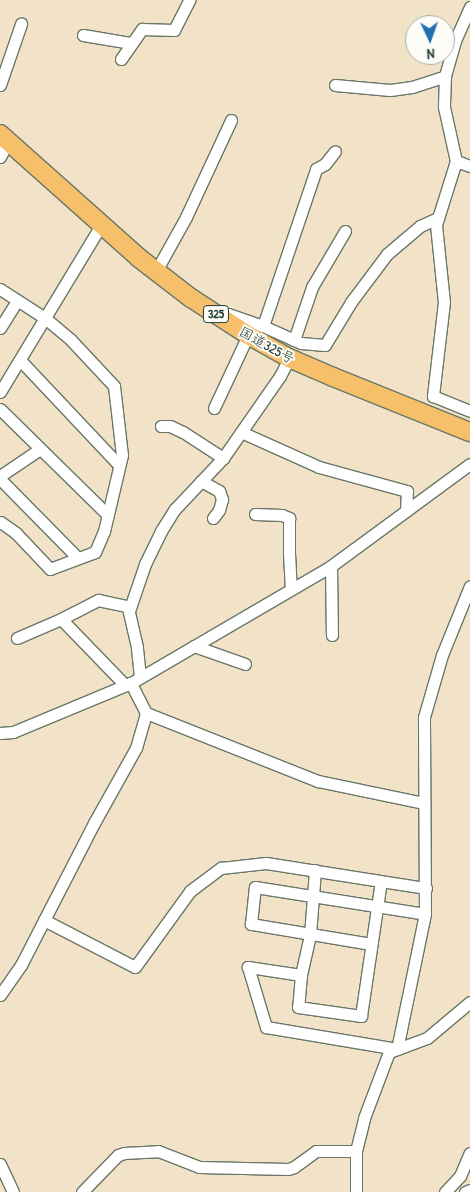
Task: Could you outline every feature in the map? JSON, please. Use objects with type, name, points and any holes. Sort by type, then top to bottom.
[{"type":"highway","name":"国道325号","points":[[3,145],[156,271],[248,335],[289,358],[470,432]]},
{"type":"street","points":[[121,59],[131,42],[142,29],[174,30],[189,0]]},
{"type":"street","points":[[470,7],[455,41],[445,76],[444,107],[456,161],[436,225],[444,302],[433,396],[470,410]]},
{"type":"street","points":[[0,85],[20,24]]},
{"type":"street","points":[[83,35],[131,42]]},
{"type":"street","points":[[334,85],[353,85],[390,90],[412,88],[445,76]]},
{"type":"street","points":[[156,271],[186,217],[231,120]]},
{"type":"street","points":[[263,326],[316,170],[326,164],[335,151]]},
{"type":"street","points":[[456,161],[470,166]]},
{"type":"street","points":[[222,318],[228,314],[263,326],[294,340],[319,346],[328,342],[351,302],[387,254],[420,226],[438,218]]},
{"type":"street","points":[[0,392],[101,225]]},
{"type":"street","points":[[294,340],[312,287],[346,231]]},
{"type":"street","points":[[0,290],[45,318],[71,340],[114,386],[122,456],[108,515],[96,552],[50,569],[16,533],[0,522]]},
{"type":"street","points":[[0,328],[17,301]]},
{"type":"street","points":[[214,408],[248,335]]},
{"type":"street","points":[[132,682],[137,647],[128,611],[145,564],[161,531],[176,509],[222,458],[280,376],[289,358]]},
{"type":"street","points":[[20,360],[120,465]]},
{"type":"street","points":[[0,409],[108,515]]},
{"type":"street","points":[[161,426],[170,426],[184,432],[222,458]]},
{"type":"street","points":[[240,432],[319,466],[407,491],[406,511]]},
{"type":"street","points":[[40,449],[0,477],[78,558]]},
{"type":"street","points":[[0,734],[13,732],[132,682],[331,566],[470,464]]},
{"type":"street","points":[[202,481],[219,491],[222,499],[220,510],[213,518]]},
{"type":"street","points":[[255,514],[282,515],[289,518],[288,553],[291,589]]},
{"type":"street","points":[[331,566],[332,635]]},
{"type":"street","points":[[397,1049],[425,914],[424,717],[442,654],[470,586]]},
{"type":"street","points":[[17,638],[98,600],[130,606]]},
{"type":"street","points":[[0,995],[21,965],[94,822],[136,748],[146,713],[132,682],[61,619]]},
{"type":"street","points":[[194,646],[245,664]]},
{"type":"street","points":[[146,713],[318,781],[424,803]]},
{"type":"street","points":[[44,920],[135,967],[190,891],[221,868],[266,863],[426,888]]},
{"type":"street","points":[[315,870],[310,935],[301,976],[298,1007],[361,1016],[381,881]]},
{"type":"street","points":[[372,944],[251,924],[254,887],[425,914]]},
{"type":"street","points":[[301,976],[248,967],[266,1027],[397,1049]]},
{"type":"street","points":[[356,1192],[356,1151],[364,1118],[388,1052],[427,1038],[470,1002]]},
{"type":"street","points":[[82,1192],[118,1155],[124,1153],[158,1151],[199,1166],[288,1169],[294,1167],[316,1151],[356,1151]]},
{"type":"street","points":[[445,1192],[460,1176],[470,1153]]},
{"type":"street","points":[[0,1164],[13,1192]]},
{"type":"street","points":[[465,1192],[470,1190]]}]
